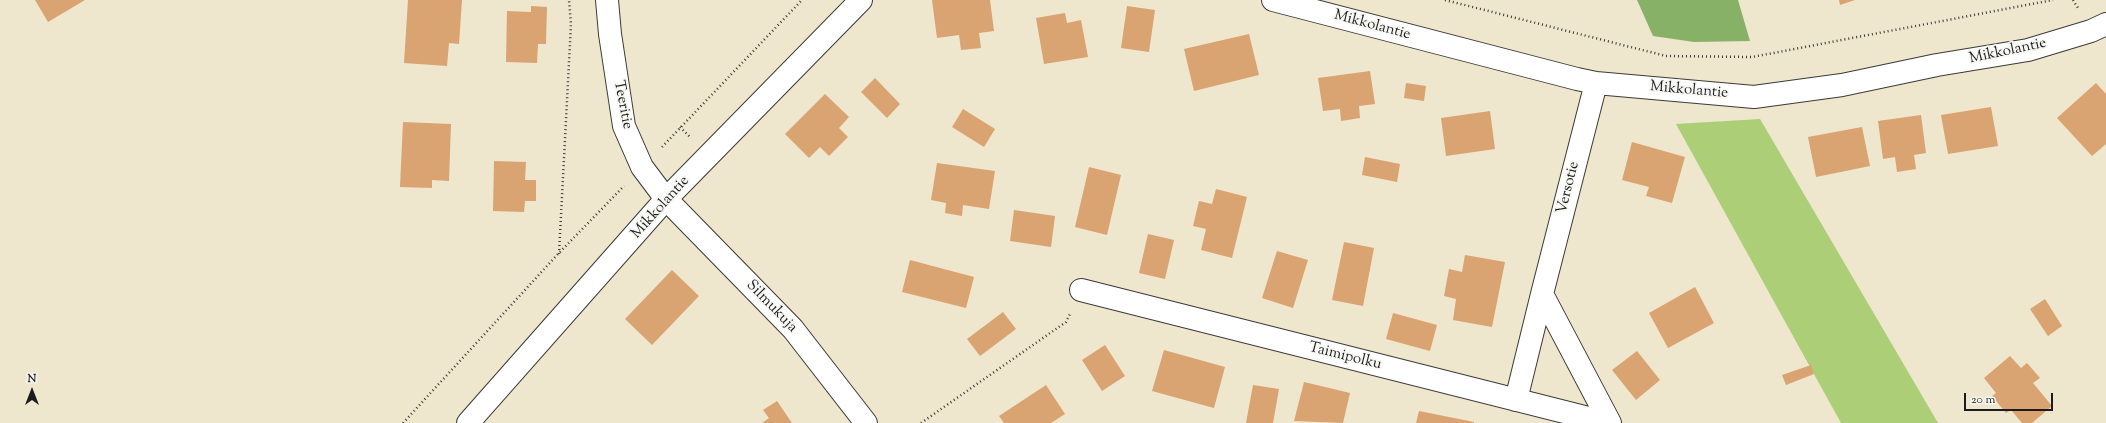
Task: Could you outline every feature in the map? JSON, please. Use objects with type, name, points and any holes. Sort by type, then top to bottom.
[{"type":"street","name":"Teeritie","points":[[607,0],[610,34],[624,126],[642,167],[666,199]]},
{"type":"street","name":"Mikkolantie","points":[[468,423],[666,199],[861,0]]},
{"type":"street","name":"Mikkolantie","points":[[1273,0],[1596,83],[1754,96],[1842,85],[1937,65],[2028,50],[2092,31],[2106,24]]},
{"type":"street","name":"Versotie","points":[[1516,400],[1596,83]]},
{"type":"street","name":"Silmukuja","points":[[666,199],[793,329],[866,423]]},
{"type":"street","name":"Taimipolku","points":[[1081,290],[1609,423]]},
{"type":"street","points":[[1542,294],[1609,423]]},
{"type":"path","points":[[558,254],[571,24],[569,0]]},
{"type":"path","points":[[403,423],[558,254],[802,0]]},
{"type":"path","points":[[1445,0],[1666,56],[1752,57],[2053,0]]},
{"type":"path","points":[[921,423],[1066,322],[1081,290]]},
{"type":"green space","points":[[1637,0],[1738,0],[1750,41],[1694,42],[1653,36]]},
{"type":"green space","points":[[1760,119],[1938,423],[1841,423],[1676,124]]},
{"type":"building","points":[[35,0],[85,0],[48,22]]},
{"type":"building","points":[[408,0],[462,0],[459,44],[449,43],[447,66],[404,63]]},
{"type":"building","points":[[932,0],[990,0],[994,31],[979,33],[981,48],[961,50],[959,35],[937,38]]},
{"type":"building","points":[[1839,0],[1855,0],[1840,5]]},
{"type":"building","points":[[531,6],[547,7],[546,44],[538,44],[537,63],[506,62],[507,11],[531,12]]},
{"type":"building","points":[[1127,6],[1155,10],[1149,52],[1121,48]]},
{"type":"building","points":[[1065,13],[1067,23],[1081,20],[1088,57],[1044,64],[1036,18]]},
{"type":"building","points":[[1249,34],[1259,75],[1194,91],[1184,49]]},
{"type":"building","points":[[1370,71],[1375,104],[1359,106],[1360,118],[1341,121],[1340,109],[1323,111],[1318,78]]},
{"type":"building","points":[[875,78],[900,104],[887,118],[861,92]]},
{"type":"building","points":[[1406,83],[1426,86],[1424,101],[1404,98]]},
{"type":"building","points":[[2096,83],[2106,94],[2106,144],[2092,156],[2057,118]]},
{"type":"building","points":[[825,94],[849,117],[839,128],[848,137],[829,156],[820,147],[809,158],[785,134]]},
{"type":"building","points":[[1991,107],[1998,146],[1948,154],[1941,115]]},
{"type":"building","points":[[963,109],[995,129],[984,147],[952,127]]},
{"type":"building","points":[[1490,111],[1495,149],[1446,156],[1441,118]]},
{"type":"building","points":[[1921,115],[1926,153],[1914,155],[1916,169],[1897,172],[1895,157],[1883,159],[1878,121]]},
{"type":"building","points":[[403,122],[451,124],[449,181],[432,180],[432,188],[400,187]]},
{"type":"building","points":[[1862,127],[1870,166],[1816,177],[1808,137]]},
{"type":"building","points":[[1632,142],[1685,157],[1672,203],[1646,196],[1649,187],[1622,180]]},
{"type":"building","points":[[1365,157],[1400,164],[1397,182],[1362,175]]},
{"type":"building","points":[[494,161],[526,162],[525,180],[536,180],[536,201],[525,201],[524,212],[493,211]]},
{"type":"building","points":[[937,163],[995,171],[989,209],[963,205],[962,216],[945,213],[946,203],[931,200]]},
{"type":"building","points":[[1089,167],[1121,175],[1107,235],[1075,227]]},
{"type":"building","points":[[1216,189],[1247,197],[1232,258],[1201,250],[1206,229],[1193,226],[1199,201],[1212,204]]},
{"type":"building","points":[[1014,210],[1055,216],[1051,247],[1010,241]]},
{"type":"building","points":[[1148,234],[1174,240],[1165,279],[1139,273]]},
{"type":"building","points":[[1344,242],[1374,248],[1363,306],[1332,300]]},
{"type":"building","points":[[1277,251],[1308,260],[1293,308],[1262,298]]},
{"type":"building","points":[[1465,255],[1505,262],[1492,327],[1453,320],[1456,299],[1444,296],[1449,269],[1462,272]]},
{"type":"building","points":[[910,260],[974,277],[966,308],[902,292]]},
{"type":"building","points":[[672,270],[699,296],[652,345],[625,319]]},
{"type":"building","points":[[1695,287],[1714,323],[1668,348],[1649,313]]},
{"type":"building","points":[[2045,299],[2062,326],[2048,336],[2030,309]]},
{"type":"building","points":[[1003,312],[1016,329],[980,356],[967,339]]},
{"type":"building","points":[[1393,313],[1437,325],[1430,351],[1386,339]]},
{"type":"building","points":[[1105,345],[1125,376],[1102,391],[1082,360]]},
{"type":"building","points":[[1164,350],[1225,367],[1214,408],[1152,391]]},
{"type":"building","points":[[1637,351],[1660,380],[1636,400],[1612,370]]},
{"type":"building","points":[[2010,356],[2021,368],[2027,363],[2040,378],[2033,383],[2052,406],[2032,423],[2022,423],[2011,410],[2006,413],[1992,396],[1996,393],[1984,378]]},
{"type":"building","points":[[1811,365],[1814,374],[1786,385],[1782,375]]},
{"type":"building","points":[[1304,382],[1350,393],[1343,423],[1294,421]]},
{"type":"building","points":[[1046,385],[1065,414],[1051,423],[1004,423],[999,416]]},
{"type":"building","points":[[1253,385],[1279,389],[1273,423],[1246,423]]},
{"type":"building","points":[[777,401],[792,423],[762,423],[769,418],[763,410]]},
{"type":"building","points":[[1419,411],[1474,422],[1474,423],[1416,423]]}]
